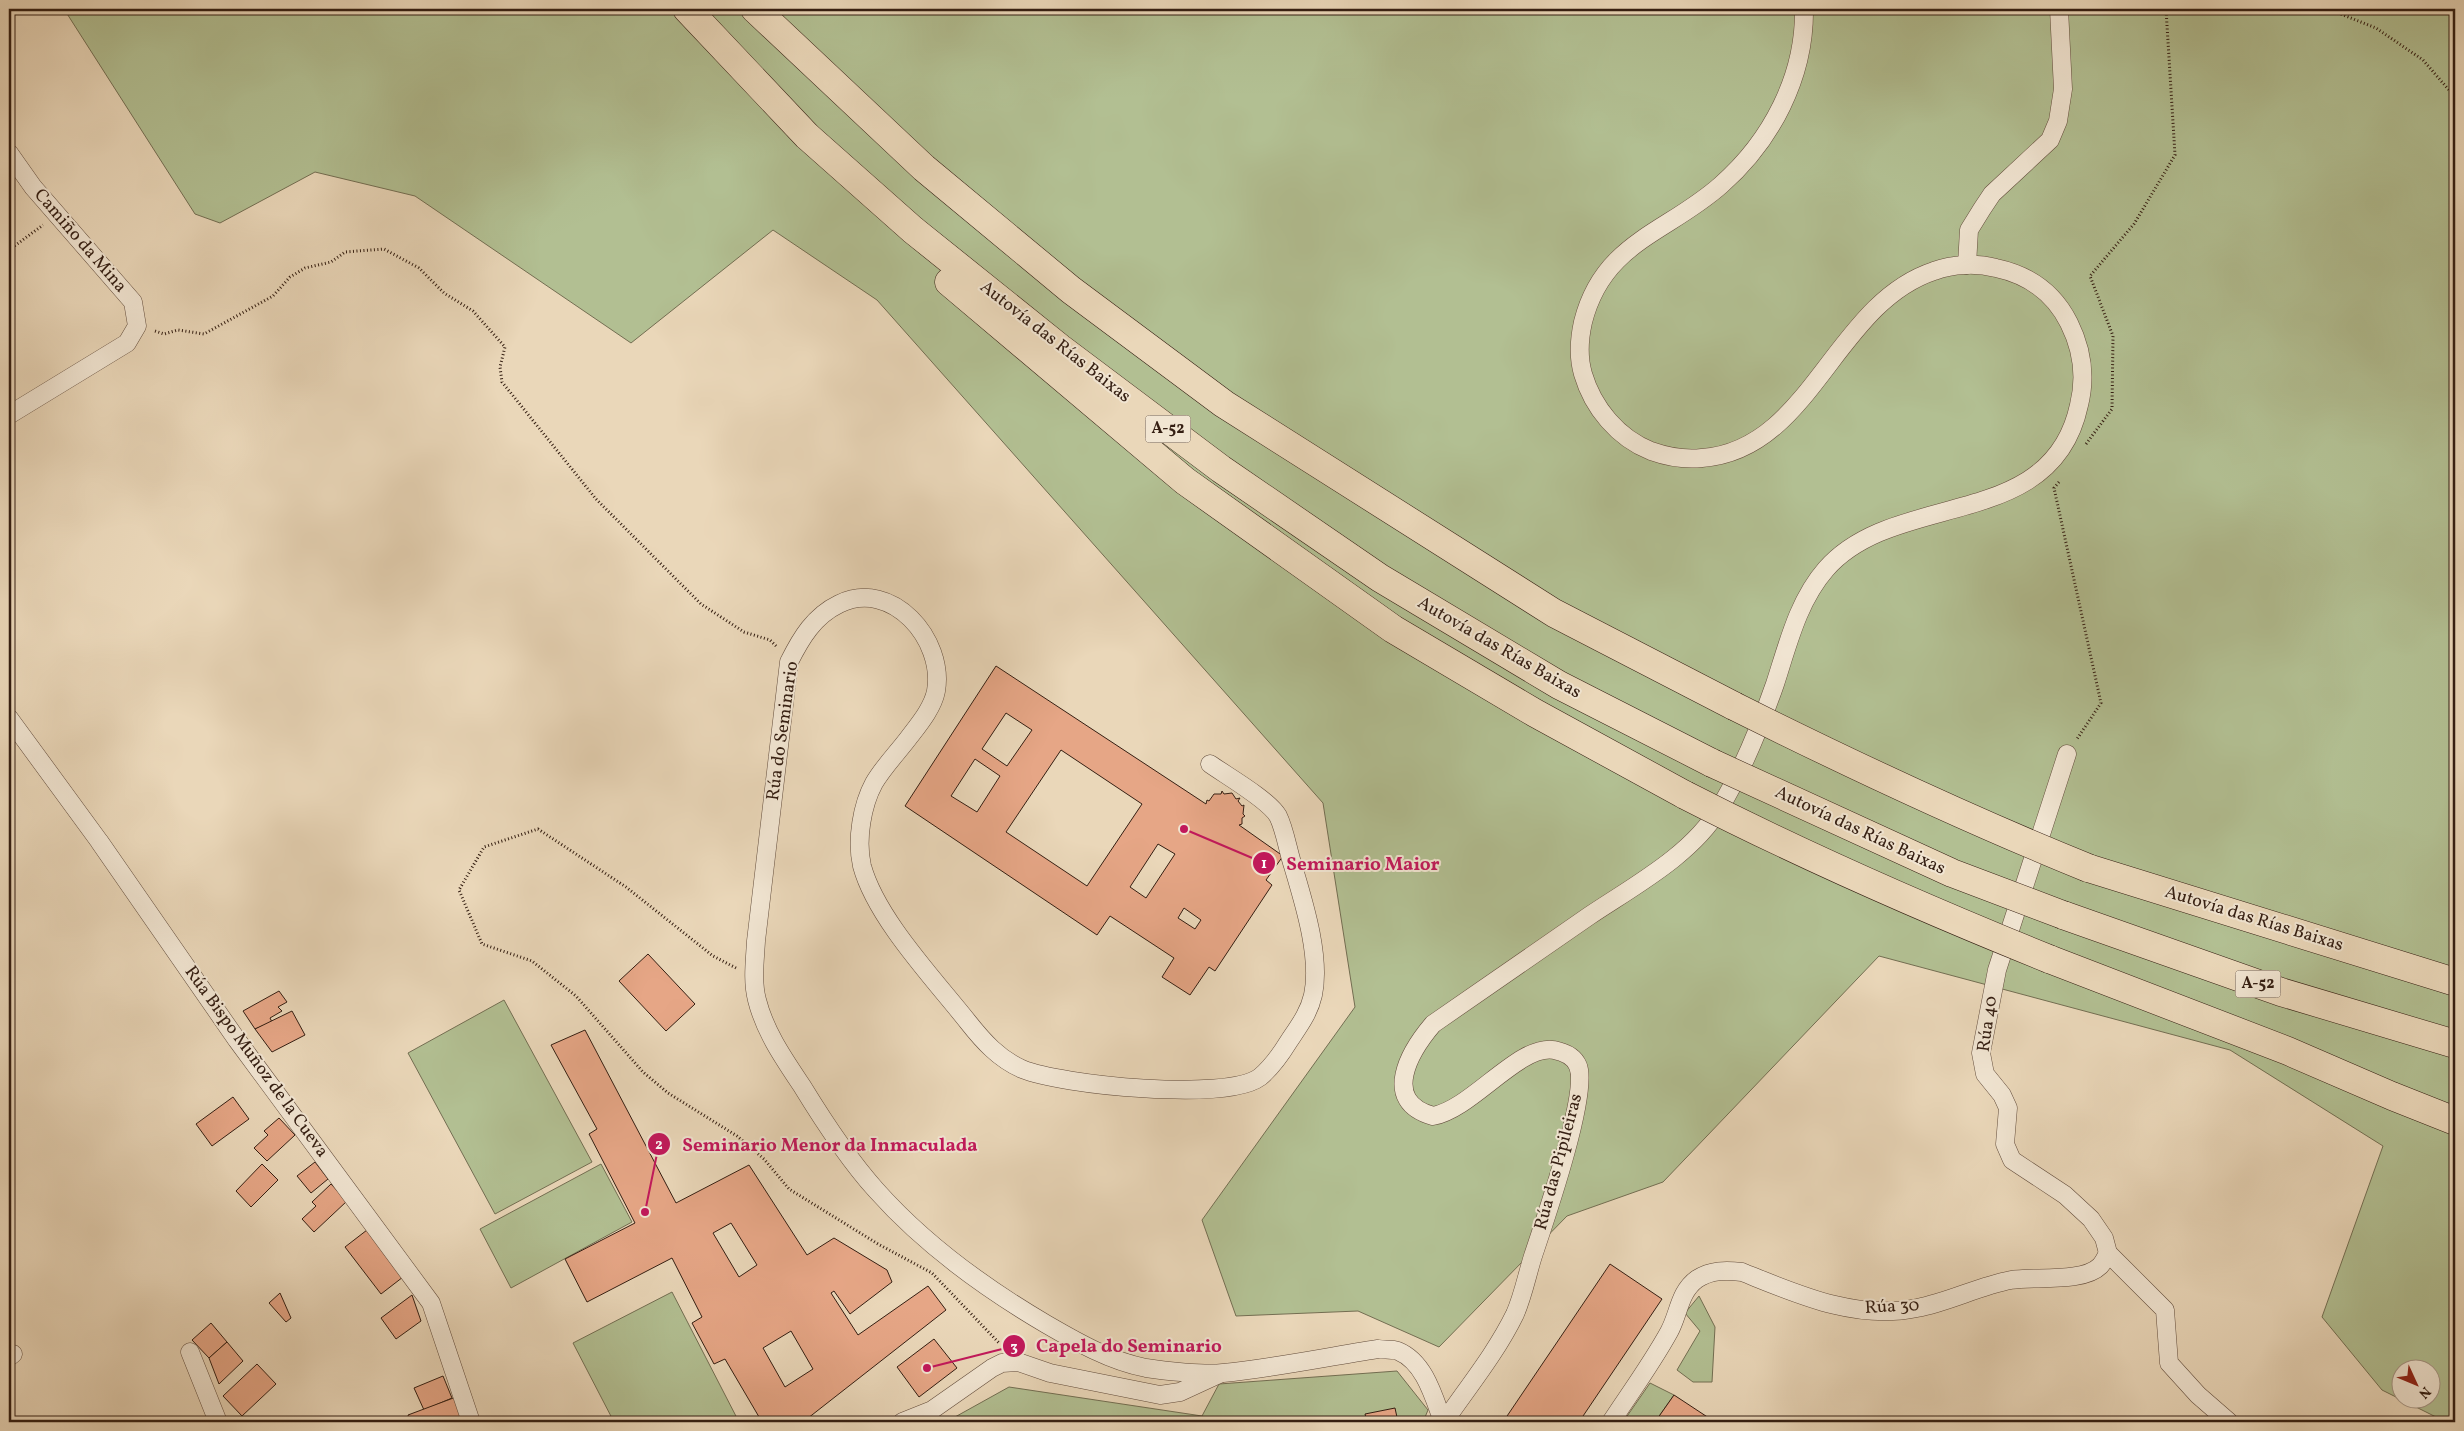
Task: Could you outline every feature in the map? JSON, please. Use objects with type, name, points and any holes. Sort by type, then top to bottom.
[{"type":"highway","name":"Autovía das Rías Baixas","points":[[687,9],[807,136],[913,230],[1060,348],[1221,469],[1380,578],[1560,685],[1712,763],[1952,873],[2063,915],[2281,992],[2455,1044]]},
{"type":"highway","name":"Autovía das Rías Baixas","points":[[755,9],[924,168],[1071,290],[1224,404],[1554,613],[1846,762],[2015,838],[2088,868],[2455,982]]},
{"type":"highway","points":[[807,136],[898,240],[1185,481],[1393,630],[1535,713],[1685,795],[1776,842],[1889,894],[2049,959],[2288,1051],[2455,1121]]},
{"type":"street","points":[[1804,9],[1801,43],[1791,83],[1763,140],[1750,156],[1709,196],[1623,254],[1603,275],[1592,295],[1580,333],[1580,358],[1587,387],[1605,416],[1620,433],[1633,443],[1671,457],[1705,458],[1739,451],[1756,441],[1785,417],[1858,324],[1899,286],[1943,268],[1967,265],[1969,230],[1982,209],[1992,194],[2050,140],[2058,121],[2063,89],[2059,9]]},
{"type":"street","name":"Camiño da Mina","points":[[9,153],[58,215],[133,302],[137,326]]},
{"type":"street","name":"Rúa das Pipileiras","points":[[1444,1422],[1498,1344],[1515,1313],[1561,1166],[1580,1081],[1578,1065],[1570,1054],[1552,1050],[1532,1054],[1455,1109],[1433,1116],[1416,1108],[1404,1088],[1408,1058],[1433,1024],[1661,867],[1696,838],[1719,810],[1740,770],[1763,717],[1790,633],[1807,596],[1825,570],[1844,551],[1867,537],[1900,524],[1997,498],[2029,480],[2053,459],[2071,431],[2080,402],[2083,367],[2076,340],[2064,313],[2044,289],[2023,277],[1995,268],[1967,265]]},
{"type":"street","points":[[9,415],[126,343],[137,326]]},
{"type":"street","name":"Rúa do Seminario","points":[[1210,764],[1253,794],[1277,814],[1301,894],[1315,964],[1313,994],[1305,1018],[1277,1060],[1259,1078],[1240,1085],[1188,1089],[1074,1082],[1022,1069],[997,1055],[882,912],[861,864],[863,813],[874,783],[923,720],[935,694],[937,671],[932,648],[919,626],[901,610],[880,601],[860,599],[840,603],[819,618],[802,635],[789,662],[756,941],[754,978],[756,999],[764,1022],[779,1051],[839,1143],[874,1188],[908,1224],[964,1270],[1024,1311],[1100,1353],[1147,1368],[1220,1374],[1378,1349],[1398,1352],[1411,1360],[1423,1373],[1444,1422]]},
{"type":"street","name":"Rúa Bispo Muñoz de la Cueva","points":[[9,718],[98,841],[237,1040],[431,1303],[471,1422]]},
{"type":"street","name":"Rúa 40","points":[[2067,754],[1997,970],[1981,1053],[1985,1074],[2002,1095],[2008,1108],[2006,1144],[2012,1160],[2065,1195],[2092,1219],[2104,1238],[2108,1253]]},
{"type":"street","points":[[2108,1253],[2165,1310],[2169,1363],[2198,1395],[2230,1422]]},
{"type":"street","name":"Rúa 30","points":[[1611,1422],[1670,1331],[1681,1299],[1687,1288],[1698,1279],[1710,1273],[1726,1270],[1742,1272],[1828,1304],[1858,1309],[1915,1309],[2010,1280],[2068,1277],[2088,1273],[2099,1266],[2108,1253]]},
{"type":"street","points":[[190,1352],[218,1422]]},
{"type":"street","points":[[902,1422],[932,1410],[1002,1363],[1018,1362],[1050,1374],[1160,1395],[1180,1392],[1220,1374]]},
{"type":"path","points":[[2083,449],[2112,409],[2113,336],[2090,276],[2134,224],[2175,154],[2166,9]]},
{"type":"path","points":[[2328,9],[2376,28],[2423,60],[2455,98]]},
{"type":"path","points":[[9,250],[58,215]]},
{"type":"path","points":[[137,326],[164,334],[178,330],[204,334],[273,296],[290,277],[305,268],[331,262],[345,252],[384,249],[419,268],[444,293],[473,310],[505,347],[500,367],[502,382],[596,499],[701,604],[744,632],[770,640],[789,662]]},
{"type":"path","points":[[2060,480],[2054,488],[2101,703],[2067,754]]},
{"type":"path","points":[[754,978],[713,956],[626,887],[538,829],[484,847],[459,890],[482,944],[532,961],[576,996],[644,1072],[668,1093],[737,1136],[764,1158],[789,1189],[878,1244],[932,1273],[1018,1362]]},
{"type":"green space","points":[[64,9],[2455,9],[2455,1422],[2446,1422],[2418,1408],[2442,1408],[2442,1358],[2392,1358],[2392,1395],[2382,1390],[2322,1317],[2383,1146],[2230,1050],[1879,956],[1663,1182],[1567,1216],[1439,1347],[1358,1311],[1236,1316],[1202,1220],[1355,1007],[1323,803],[877,300],[773,230],[631,343],[415,196],[315,172],[220,223],[195,214]]},
{"type":"green space","points":[[504,1000],[592,1162],[495,1214],[408,1053]]},
{"type":"green space","points":[[601,1164],[632,1222],[511,1288],[480,1229]]},
{"type":"green space","points":[[672,1292],[739,1422],[614,1422],[573,1343]]},
{"type":"green space","points":[[1699,1296],[1715,1327],[1712,1382],[1693,1382],[1677,1370],[1700,1331],[1685,1313]]},
{"type":"green space","points":[[1397,1371],[1428,1410],[1423,1422],[946,1422],[1009,1387],[1202,1416],[1219,1384]]},
{"type":"green space","points":[[1650,1383],[1674,1395],[1655,1422],[1623,1422]]},
{"type":"building","points":[[996,666],[1206,804],[1207,800],[1209,801],[1214,794],[1221,794],[1222,791],[1224,794],[1232,793],[1236,799],[1240,798],[1238,801],[1242,806],[1244,805],[1243,814],[1245,816],[1242,818],[1242,824],[1239,825],[1283,856],[1266,880],[1272,885],[1215,971],[1209,967],[1190,995],[1162,977],[1174,958],[1110,916],[1097,935],[905,806]],"holes":[[[1006,713],[1032,730],[1007,766],[982,749]],[[1061,750],[1142,804],[1087,886],[1006,832]],[[975,759],[1000,776],[977,812],[951,796]],[[1158,844],[1175,854],[1146,898],[1130,887]],[[1184,908],[1201,920],[1195,929],[1178,918]]]},
{"type":"building","points":[[648,954],[695,1004],[666,1031],[619,981]]},
{"type":"building","points":[[279,991],[287,1002],[278,1007],[282,1011],[270,1018],[272,1022],[255,1029],[243,1011]]},
{"type":"building","points":[[292,1011],[305,1035],[272,1052],[255,1029]]},
{"type":"building","points":[[585,1030],[676,1203],[749,1165],[807,1255],[834,1238],[887,1270],[892,1282],[850,1314],[834,1291],[831,1293],[858,1335],[928,1286],[946,1310],[803,1422],[762,1422],[725,1359],[714,1364],[692,1323],[702,1317],[672,1258],[587,1302],[565,1259],[635,1223],[589,1134],[597,1129],[551,1045]],"holes":[[[731,1223],[757,1265],[739,1277],[713,1233]],[[791,1331],[813,1369],[785,1387],[763,1348]]]},
{"type":"building","points":[[233,1097],[249,1119],[212,1146],[196,1124]]},
{"type":"building","points":[[279,1118],[295,1135],[267,1161],[254,1148],[268,1135],[264,1131]]},
{"type":"building","points":[[315,1162],[328,1179],[311,1193],[297,1176]]},
{"type":"building","points":[[262,1164],[278,1180],[251,1207],[236,1191]]},
{"type":"building","points":[[331,1184],[347,1201],[314,1232],[302,1219],[316,1206],[312,1202]]},
{"type":"building","points":[[367,1230],[403,1277],[381,1294],[345,1247]]},
{"type":"building","points":[[1610,1264],[1662,1299],[1579,1422],[1503,1422]]},
{"type":"building","points":[[280,1293],[291,1318],[286,1322],[269,1303]]},
{"type":"building","points":[[412,1295],[421,1321],[396,1339],[381,1318]]},
{"type":"building","points":[[211,1323],[227,1342],[209,1358],[192,1340]]},
{"type":"building","points":[[934,1339],[957,1368],[919,1397],[897,1367]]},
{"type":"building","points":[[227,1342],[243,1361],[219,1384],[209,1358]]},
{"type":"building","points":[[257,1364],[276,1384],[242,1416],[223,1396]]},
{"type":"building","points":[[443,1376],[452,1398],[424,1410],[414,1388]]},
{"type":"building","points":[[1674,1395],[1715,1422],[1655,1422]]},
{"type":"building","points":[[456,1397],[465,1422],[410,1422],[408,1415]]},
{"type":"building","points":[[1395,1408],[1398,1422],[1367,1422],[1365,1414]]},
{"type":"place","name":"Seminario Maior","points":[[1184,829]]},
{"type":"place","name":"Seminario Menor da Inmaculada","points":[[645,1212]]},
{"type":"place","name":"Capela do Seminario","points":[[927,1368]]}]
